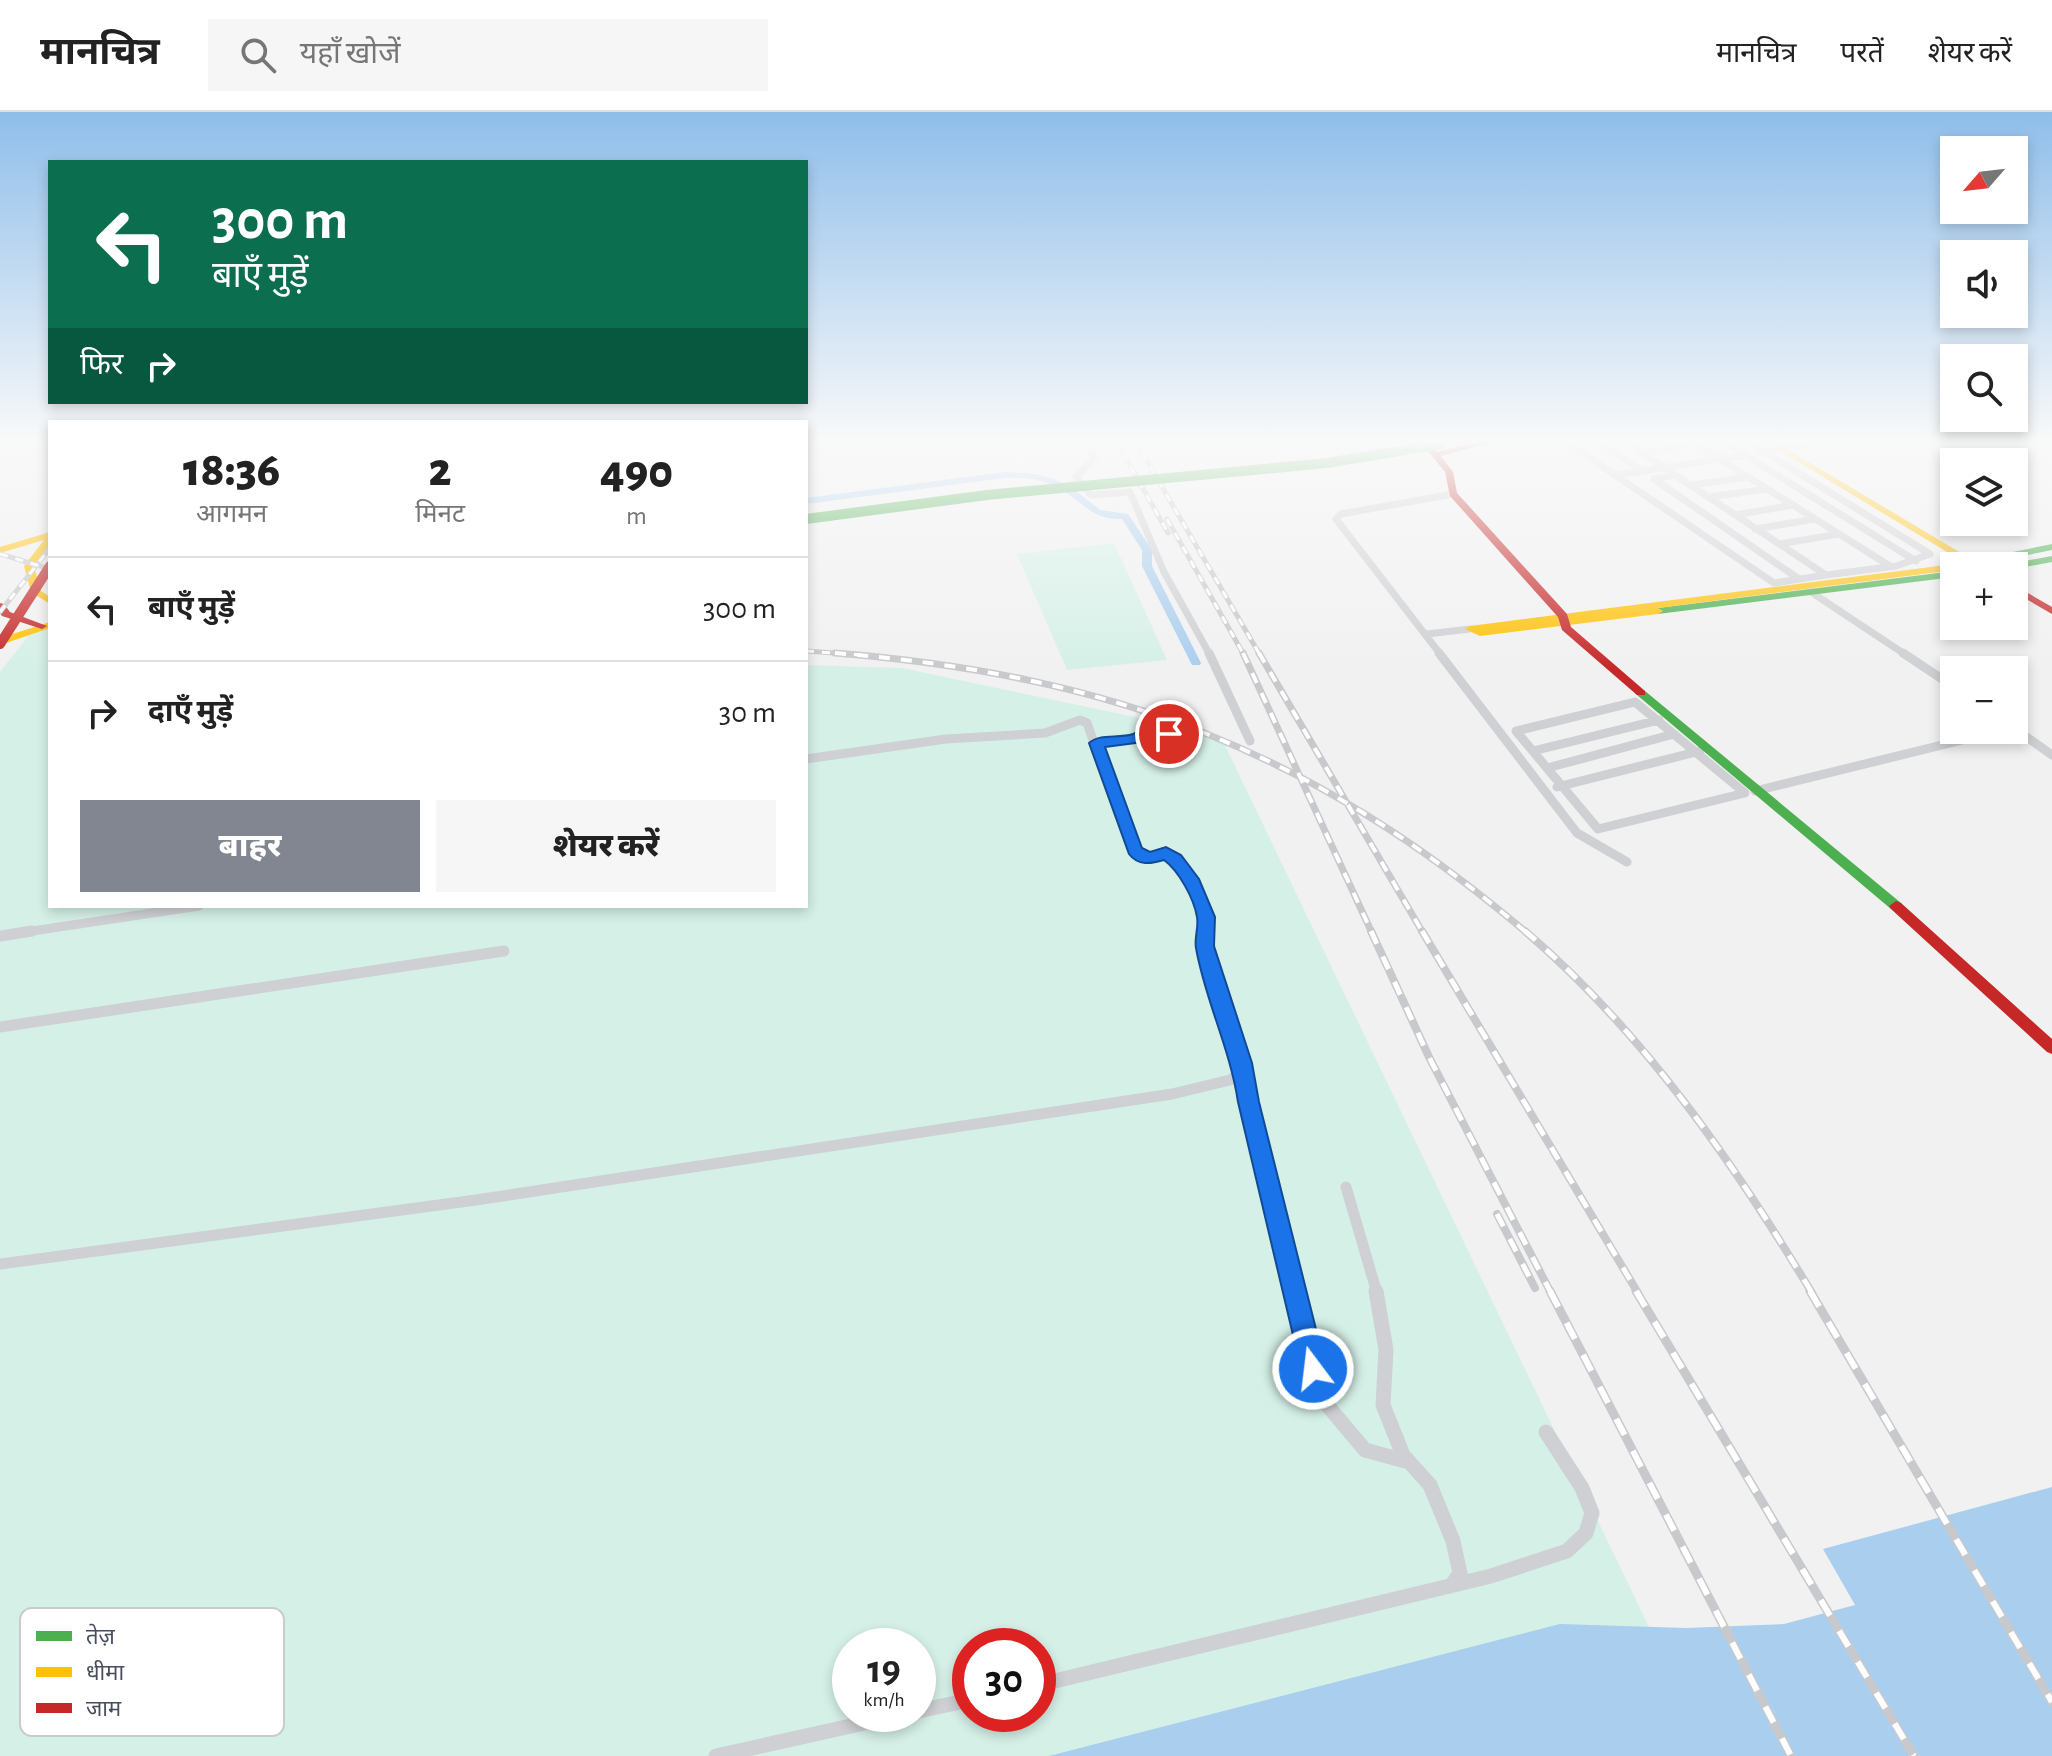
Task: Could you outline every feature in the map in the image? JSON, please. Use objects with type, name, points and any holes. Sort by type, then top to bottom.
[{"type":"main road","points":[[808,519],[830,516]]},
{"type":"main road","points":[[1473,516],[1565,618],[1566,628],[1573,636],[1662,719],[1926,932],[2052,1048]]},
{"type":"main road","points":[[1892,516],[1953,552]]},
{"type":"main road","points":[[0,550],[48,538]]},
{"type":"main road","points":[[48,540],[29,566],[36,592],[48,600]]},
{"type":"main road","points":[[2028,552],[2052,547]]},
{"type":"main road","points":[[2028,563],[2052,559]]},
{"type":"main road","points":[[1470,629],[1480,633],[1565,618],[1940,568]]},
{"type":"main road","points":[[0,643],[48,569]]},
{"type":"main road","points":[[1565,618],[1940,576]]},
{"type":"main road","points":[[2028,588],[2052,603]]},
{"type":"main road","points":[[2028,596],[2052,611]]},
{"type":"main road","points":[[0,606],[6,614],[46,625]]},
{"type":"main road","points":[[0,643],[46,625]]},
{"type":"street","points":[[1140,516],[1164,572],[1202,637],[1250,741]]},
{"type":"street","points":[[1343,516],[1336,517],[1581,836],[1627,862]]},
{"type":"street","points":[[1676,516],[1774,583],[1890,566],[1924,559],[1930,554],[1929,550],[1878,516]]},
{"type":"street","points":[[1707,516],[1799,579]]},
{"type":"street","points":[[1736,516],[1826,575]]},
{"type":"street","points":[[1810,516],[1890,566]]},
{"type":"street","points":[[1843,516],[1916,561]]},
{"type":"street","points":[[1755,529],[1815,519]]},
{"type":"street","points":[[1779,544],[1839,534]]},
{"type":"street","points":[[1811,592],[1940,678]]},
{"type":"street","points":[[1427,634],[1470,629]]},
{"type":"street","points":[[1635,702],[1662,719],[1674,734],[1701,751],[1745,793],[1598,829],[1516,731],[1635,702]]},
{"type":"street","points":[[1517,754],[1662,719]]},
{"type":"street","points":[[808,759],[946,739],[1045,733],[1080,720],[1087,723],[1135,850],[1140,856],[1151,858],[1166,852],[1192,884],[1206,917],[1204,946],[1242,1063],[1322,1399],[1365,1450],[1409,1462]]},
{"type":"street","points":[[1547,768],[1674,734]]},
{"type":"street","points":[[1096,743],[1137,738]]},
{"type":"street","points":[[2028,738],[2052,755]]},
{"type":"street","points":[[1755,791],[1946,744]]},
{"type":"street","points":[[1545,790],[1701,751]]},
{"type":"street","points":[[0,936],[186,908]]},
{"type":"street","points":[[0,1027],[504,951]]},
{"type":"street","points":[[0,1264],[476,1200],[859,1139],[1172,1094],[1230,1080],[1242,1072]]},
{"type":"street","points":[[1346,1187],[1377,1294],[1386,1350],[1383,1405],[1409,1462],[1430,1485],[1453,1541],[1460,1573],[1452,1585]]},
{"type":"street","points":[[1056,1681],[1452,1585],[1567,1551],[1586,1533],[1592,1513],[1546,1432]]},
{"type":"street","points":[[716,1756],[832,1730]]},
{"type":"green space","points":[[1114,543],[1167,660],[1067,670],[1017,554]]},
{"type":"green space","points":[[48,628],[48,908],[808,908],[808,665],[902,668],[1220,735],[1649,1627],[1083,1756],[0,1756],[0,672],[33,630]]},
{"type":"water","points":[[2052,1487],[2052,1756],[1049,1756],[1560,1624],[1686,1628],[1784,1624],[1855,1605],[1823,1549]]},
{"type":"waterway","points":[[1107,516],[1125,516],[1147,550],[1147,566],[1196,663]]},
{"type":"railway","points":[[1158,516],[1168,533]]},
{"type":"railway","points":[[1179,516],[1260,655]]},
{"type":"railway","points":[[1167,519],[1244,654]]},
{"type":"railway","points":[[37,565],[48,551]]},
{"type":"railway","points":[[0,554],[37,565]]},
{"type":"railway","points":[[0,612],[37,565]]},
{"type":"railway","points":[[37,565],[48,568]]},
{"type":"railway","points":[[808,651],[838,653]]},
{"type":"railway","points":[[838,653],[861,655]]},
{"type":"railway","points":[[838,653],[936,664],[1030,681],[1120,704],[1205,733],[1301,778]]},
{"type":"railway","points":[[1259,653],[1348,805]]},
{"type":"railway","points":[[1244,654],[1301,778]]},
{"type":"railway","points":[[1301,778],[1348,805]]},
{"type":"railway","points":[[1301,778],[1372,933]]},
{"type":"railway","points":[[1348,805],[1448,870],[1527,933]]},
{"type":"railway","points":[[1348,805],[1423,933]]},
{"type":"railway","points":[[1371,931],[1429,1057],[1551,1293]]},
{"type":"railway","points":[[1422,931],[1638,1293]]},
{"type":"railway","points":[[1525,931],[1608,1011],[1683,1100],[1750,1195],[1812,1293]]},
{"type":"railway","points":[[1497,1214],[1535,1288]]},
{"type":"railway","points":[[1550,1291],[1791,1756]]},
{"type":"railway","points":[[1636,1291],[1914,1756]]},
{"type":"railway","points":[[1810,1291],[2052,1702]]},
{"type":"traffic: fast","points":[[808,519],[831,516]]},
{"type":"traffic: fast","points":[[2027,552],[2052,547]]},
{"type":"traffic: fast","points":[[2028,563],[2052,559]]},
{"type":"traffic: fast","points":[[1658,611],[1940,576]]},
{"type":"traffic: fast","points":[[1641,693],[1896,906]]},
{"type":"traffic: slow","points":[[1892,516],[1953,552]]},
{"type":"traffic: slow","points":[[0,550],[48,536]]},
{"type":"traffic: slow","points":[[48,541],[29,566],[36,592],[48,600]]},
{"type":"traffic: slow","points":[[1658,611],[1480,633],[1470,629],[1940,569]]},
{"type":"traffic: slow","points":[[0,642],[48,626]]},
{"type":"traffic: jam","points":[[1473,516],[1563,616],[1566,628],[1641,693]]},
{"type":"traffic: jam","points":[[0,644],[48,569]]},
{"type":"traffic: jam","points":[[2028,596],[2052,611]]},
{"type":"traffic: jam","points":[[0,606],[6,614],[42,626]]},
{"type":"traffic: jam","points":[[1896,906],[2052,1048]]},
{"type":"route","points":[[1169,734],[1162,727],[1154,727],[1137,738],[1096,743],[1135,850],[1140,856],[1151,858],[1166,852],[1175,859],[1192,884],[1206,917],[1204,946],[1242,1063],[1248,1102],[1313,1369]]}]
